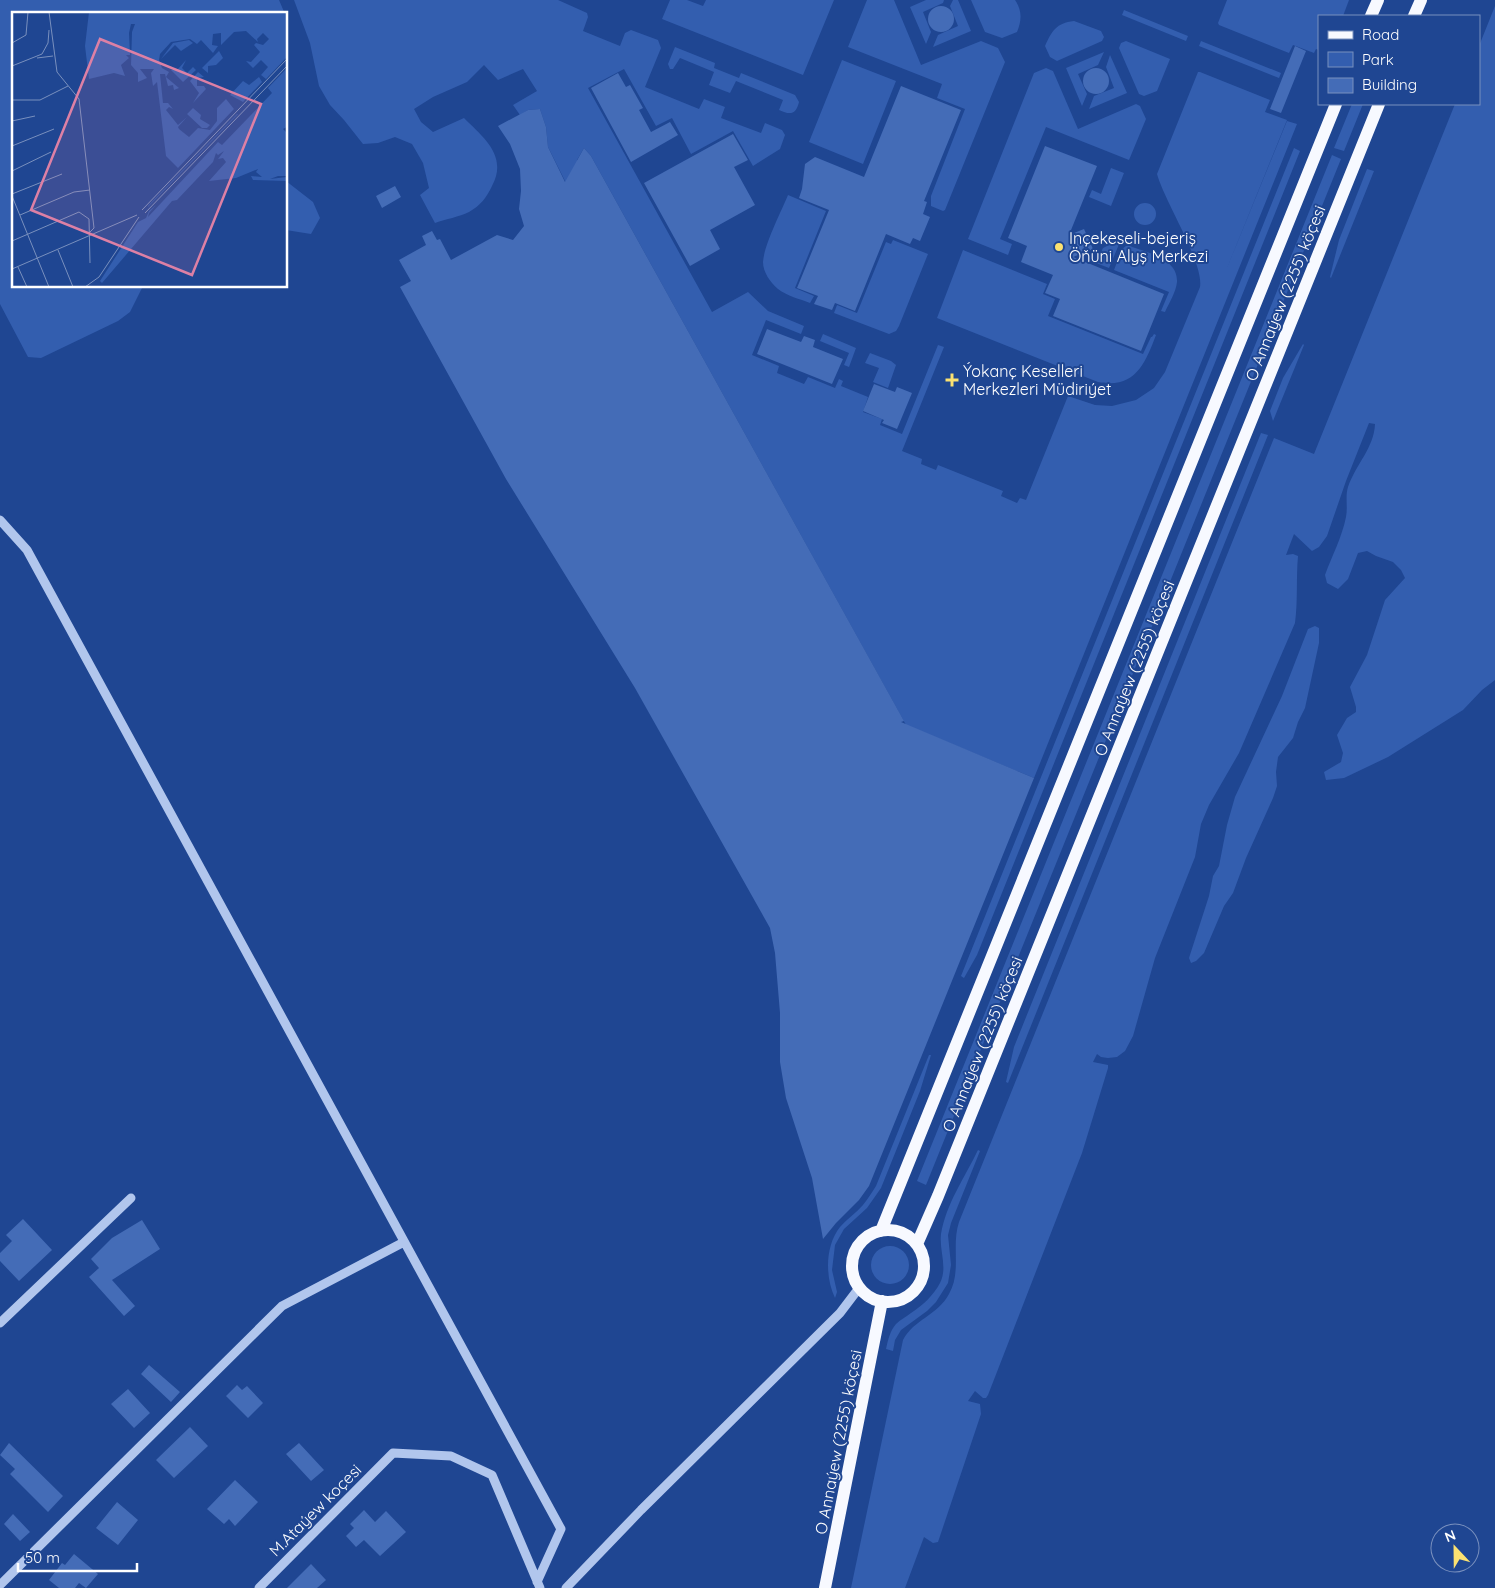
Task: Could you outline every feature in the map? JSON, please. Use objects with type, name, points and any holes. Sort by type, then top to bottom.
[{"type":"main road","points":[[1371,15],[1378,0]]},
{"type":"main road","points":[[1414,15],[1421,0]]},
{"type":"main road","name":"O Annaýew (2255) köçesi","points":[[881,1231],[1336,105]]},
{"type":"main road","name":"O Annaýew (2255) köçesi","points":[[917,1244],[942,1187],[1379,105]]},
{"type":"main road","points":[[892,1230],[910,1237],[917,1244],[922,1253],[924,1273],[914,1291],[897,1301],[882,1302],[867,1295],[859,1288],[854,1277],[852,1265],[855,1253],[861,1243],[870,1235],[892,1230]]},
{"type":"main road","name":"O Annaýew (2255) köçesi","points":[[825,1588],[882,1302]]},
{"type":"street","points":[[0,520],[27,550],[561,1529],[538,1585]]},
{"type":"street","points":[[0,1323],[132,1198]]},
{"type":"street","points":[[0,1586],[282,1306],[404,1242]]},
{"type":"street","points":[[566,1588],[640,1510],[840,1314],[859,1288]]},
{"type":"street","name":"M.Ataýew koçesi","points":[[259,1588],[393,1453],[451,1456],[492,1475],[538,1585]]},
{"type":"green space","points":[[0,0],[279,0],[284,12],[12,12],[12,288],[142,288],[130,312],[118,321],[41,358],[28,357],[0,304]]},
{"type":"green space","points":[[294,0],[558,0],[587,13],[588,17],[583,31],[620,46],[625,33],[631,30],[658,40],[661,48],[645,87],[699,109],[704,99],[725,107],[721,118],[761,133],[765,123],[782,130],[785,135],[780,149],[753,166],[733,131],[691,154],[672,118],[656,126],[624,69],[588,88],[712,312],[748,292],[768,311],[804,326],[801,334],[766,320],[752,355],[779,366],[777,373],[804,384],[808,377],[835,388],[839,379],[843,381],[841,386],[868,397],[863,412],[882,419],[880,425],[902,434],[938,345],[944,347],[902,451],[922,459],[921,464],[936,470],[938,465],[1003,491],[1001,496],[1017,503],[1020,498],[1026,500],[1068,396],[1095,405],[1112,406],[1136,400],[1154,388],[1165,372],[1200,287],[1200,276],[1190,248],[1157,174],[1198,72],[1270,100],[1265,112],[1287,120],[1223,278],[1287,121],[1297,124],[1034,778],[906,725],[591,156],[584,148],[577,160],[590,178],[577,205],[548,147],[546,127],[540,109],[528,110],[520,115],[513,105],[537,91],[523,69],[498,80],[484,65],[467,82],[433,97],[414,109],[421,122],[433,132],[464,118],[492,148],[497,166],[492,186],[480,204],[465,214],[435,223],[420,195],[429,188],[423,163],[412,144],[395,137],[378,143],[363,144],[330,105],[319,86],[310,43]]},
{"type":"green space","points":[[670,0],[687,0],[703,6],[706,0],[834,0],[803,75],[662,19]]},
{"type":"green space","points":[[867,0],[894,0],[921,65],[981,41],[998,48],[1005,62],[943,211],[931,206],[931,196],[965,109],[937,98],[942,84],[848,47]]},
{"type":"green space","points":[[926,0],[944,0],[943,3],[923,12],[931,32],[926,44],[910,7]]},
{"type":"green space","points":[[953,0],[958,0],[971,31],[933,47],[938,35],[958,26],[950,6]]},
{"type":"green space","points":[[971,0],[1015,0],[1021,15],[1017,32],[1002,38],[985,32]]},
{"type":"green space","points":[[1227,0],[1349,0],[1343,15],[1318,15],[1318,50],[1316,49],[1314,53],[1293,45],[1289,53],[1218,23]]},
{"type":"green space","points":[[1495,6],[1495,680],[1482,690],[1463,710],[1388,757],[1344,778],[1326,780],[1324,772],[1341,762],[1343,753],[1337,735],[1347,718],[1356,712],[1350,687],[1367,655],[1385,600],[1405,578],[1401,570],[1393,562],[1367,551],[1358,553],[1348,579],[1338,589],[1327,583],[1325,575],[1347,513],[1348,487],[1374,433],[1375,424],[1369,423],[1327,536],[1319,547],[1312,551],[1294,534],[1286,555],[1293,554],[1298,556],[1295,623],[1239,753],[1209,805],[1201,824],[1195,857],[1155,958],[1133,1036],[1125,1051],[1117,1057],[1101,1057],[1097,1054],[1093,1062],[1108,1065],[1108,1068],[1082,1153],[988,1395],[986,1398],[983,1398],[975,1391],[968,1401],[980,1404],[981,1414],[938,1542],[933,1543],[924,1537],[905,1588],[851,1588],[903,1340],[913,1327],[939,1307],[953,1285],[959,1222],[1274,438],[1314,454],[1455,105],[1480,105],[1480,44]]},
{"type":"green space","points":[[1124,10],[1188,36],[1186,41],[1122,15]]},
{"type":"green space","points":[[1074,21],[1101,31],[1104,37],[1102,41],[1057,61],[1050,57],[1045,46],[1055,29],[1063,24]]},
{"type":"green space","points":[[1126,41],[1170,59],[1157,91],[1144,96],[1139,94],[1119,48],[1121,43]]},
{"type":"green space","points":[[1201,41],[1281,73],[1279,78],[1199,46]]},
{"type":"green space","points":[[675,47],[715,63],[714,68],[739,78],[741,73],[795,95],[799,102],[796,109],[792,113],[779,110],[783,100],[736,81],[730,93],[709,85],[714,72],[680,58],[673,69],[670,69],[668,64]]},
{"type":"green space","points":[[1104,52],[1098,65],[1078,74],[1087,94],[1082,106],[1066,68]]},
{"type":"green space","points":[[1110,55],[1127,93],[1089,109],[1094,96],[1114,88],[1106,67]]},
{"type":"green space","points":[[842,60],[896,81],[863,164],[809,142]]},
{"type":"green space","points":[[1046,68],[1053,71],[1078,129],[1136,104],[1140,106],[1146,119],[1129,160],[1046,127],[1000,239],[1012,244],[1008,255],[968,239],[1034,73]]},
{"type":"green space","points":[[1352,105],[1363,105],[1344,151],[1334,148]]},
{"type":"green space","points":[[1294,148],[1300,151],[977,955],[964,978],[961,976]]},
{"type":"green space","points":[[1332,155],[1341,159],[926,1185],[917,1181]]},
{"type":"green space","points":[[1111,168],[1124,173],[1111,206],[1089,197],[1092,190],[1101,194]]},
{"type":"green space","points":[[1367,169],[1374,171],[1331,278],[1339,240]]},
{"type":"green space","points":[[288,183],[313,202],[320,218],[311,234],[288,230]]},
{"type":"green space","points":[[788,195],[826,211],[795,288],[814,296],[810,303],[778,289],[768,277],[763,266],[766,247]]},
{"type":"green space","points":[[1145,203],[1153,206],[1156,214],[1153,222],[1145,225],[1137,222],[1134,214],[1137,206]]},
{"type":"green space","points":[[893,240],[928,254],[899,326],[896,331],[889,334],[834,313],[837,305],[857,313],[886,242],[891,244]]},
{"type":"green space","points":[[1115,242],[1120,242],[1109,268],[1096,263],[1103,248]]},
{"type":"green space","points":[[1126,246],[1153,254],[1172,267],[1176,274],[1177,282],[1174,294],[1165,312],[1161,311],[1169,292],[1114,270],[1122,249]]},
{"type":"green space","points":[[963,250],[1047,284],[1043,294],[1055,299],[1048,316],[1143,354],[1151,337],[1154,334],[1156,335],[1148,356],[1137,372],[1130,378],[1121,382],[1098,382],[937,318]]},
{"type":"green space","points":[[823,334],[856,348],[849,367],[844,365],[849,353],[820,341]]},
{"type":"green space","points":[[1303,344],[1273,421],[1270,411],[1283,378]]},
{"type":"green space","points":[[870,353],[891,361],[896,365],[888,388],[873,382],[879,368],[865,363]]},
{"type":"green space","points":[[1261,433],[1268,435],[1008,1083],[1006,1082],[1014,1047]]},
{"type":"green space","points":[[1315,626],[1319,628],[1319,643],[1305,708],[1293,738],[1278,757],[1277,786],[1273,798],[1246,858],[1233,893],[1224,906],[1204,953],[1191,963],[1189,958],[1209,896],[1213,876],[1219,866],[1235,797],[1282,696],[1308,629]]},
{"type":"green space","points":[[929,1055],[931,1055],[920,1091],[881,1188],[867,1208],[844,1229],[835,1245],[832,1270],[837,1292],[835,1298],[829,1281],[828,1271],[831,1243],[840,1227],[863,1205],[876,1186]]},
{"type":"green space","points":[[978,1150],[980,1151],[948,1235],[951,1265],[948,1283],[936,1302],[927,1311],[901,1330],[895,1340],[893,1351],[886,1349],[888,1339],[896,1324],[924,1303],[940,1283],[943,1271],[941,1234],[943,1223],[951,1201]]},
{"type":"green space","points":[[890,1246],[903,1252],[909,1265],[903,1278],[890,1284],[877,1278],[871,1265],[877,1252]]},
{"type":"building","points":[[941,6],[950,10],[954,19],[950,28],[941,32],[932,28],[928,19],[932,10]]},
{"type":"building","points":[[1295,46],[1306,51],[1281,113],[1270,109]]},
{"type":"building","points":[[1096,68],[1105,72],[1109,81],[1105,90],[1096,94],[1087,90],[1083,81],[1087,72]]},
{"type":"building","points":[[618,73],[626,87],[630,85],[643,108],[639,110],[651,132],[670,122],[678,135],[631,162],[591,88]]},
{"type":"building","points":[[901,86],[961,110],[924,201],[927,202],[923,214],[930,217],[920,241],[913,238],[910,244],[886,234],[855,311],[835,303],[832,310],[814,304],[818,296],[797,288],[829,210],[799,198],[805,164],[815,157],[864,177]]},
{"type":"building","points":[[540,109],[546,127],[548,147],[565,182],[584,148],[591,156],[904,721],[901,722],[1034,778],[869,1186],[859,1200],[823,1239],[812,1178],[786,1098],[780,1062],[780,1013],[775,953],[770,928],[635,688],[506,479],[400,287],[411,281],[399,260],[426,245],[422,236],[432,231],[437,240],[440,239],[451,260],[497,235],[513,240],[524,226],[519,209],[521,191],[520,169],[510,144],[498,126],[528,110]]},
{"type":"building","points":[[733,134],[748,160],[734,167],[755,205],[710,230],[720,249],[690,266],[644,183]]},
{"type":"building","name":"Inçekeseli-bejeriş Öňüni Alyş Merkezi","points":[[1045,146],[1097,166],[1069,235],[1084,229],[1093,249],[1073,257],[1164,294],[1141,351],[1053,316],[1060,299],[1045,293],[1053,275],[1021,262],[1027,246],[1008,238]]},
{"type":"building","points":[[395,186],[401,197],[382,208],[376,196]]},
{"type":"building","points":[[767,329],[801,342],[804,336],[815,340],[813,347],[843,359],[832,384],[757,354]]},
{"type":"building","points":[[874,384],[895,392],[897,387],[912,393],[897,429],[882,423],[884,420],[863,411]]},
{"type":"building","points":[[23,1219],[52,1250],[19,1281],[0,1261],[0,1253],[12,1241],[6,1235]]},
{"type":"building","points":[[142,1220],[160,1249],[112,1280],[135,1306],[124,1316],[89,1277],[99,1268],[91,1259],[112,1238]]},
{"type":"building","points":[[149,1365],[180,1392],[171,1402],[141,1374]]},
{"type":"building","points":[[237,1385],[242,1390],[247,1386],[263,1403],[248,1418],[226,1396]]},
{"type":"building","points":[[128,1389],[150,1413],[134,1428],[111,1404]]},
{"type":"building","points":[[190,1427],[208,1446],[174,1478],[156,1460]]},
{"type":"building","points":[[9,1443],[63,1496],[48,1512],[10,1474],[15,1469],[0,1455]]},
{"type":"building","points":[[299,1443],[324,1470],[311,1481],[286,1454]]},
{"type":"building","points":[[235,1480],[258,1502],[235,1526],[229,1519],[224,1524],[207,1509]]},
{"type":"building","points":[[117,1502],[138,1520],[118,1545],[96,1528]]},
{"type":"building","points":[[364,1510],[375,1522],[386,1511],[406,1532],[380,1556],[364,1540],[356,1547],[346,1536],[354,1528],[350,1524]]},
{"type":"building","points":[[13,1514],[30,1532],[20,1541],[4,1524]]},
{"type":"building","points":[[74,1554],[98,1574],[86,1588],[79,1583],[75,1588],[59,1588],[49,1580],[62,1563],[65,1565]]},
{"type":"building","points":[[311,1564],[326,1580],[317,1588],[287,1588]]},
{"type":"place","name":"Inçekeseli-bejeriş Öňüni Alyş Merkezi","points":[[1059,247]]},
{"type":"place","name":"Ýokanç Keselleri Merkezleri Müdiriýet","points":[[952,380]]}]
